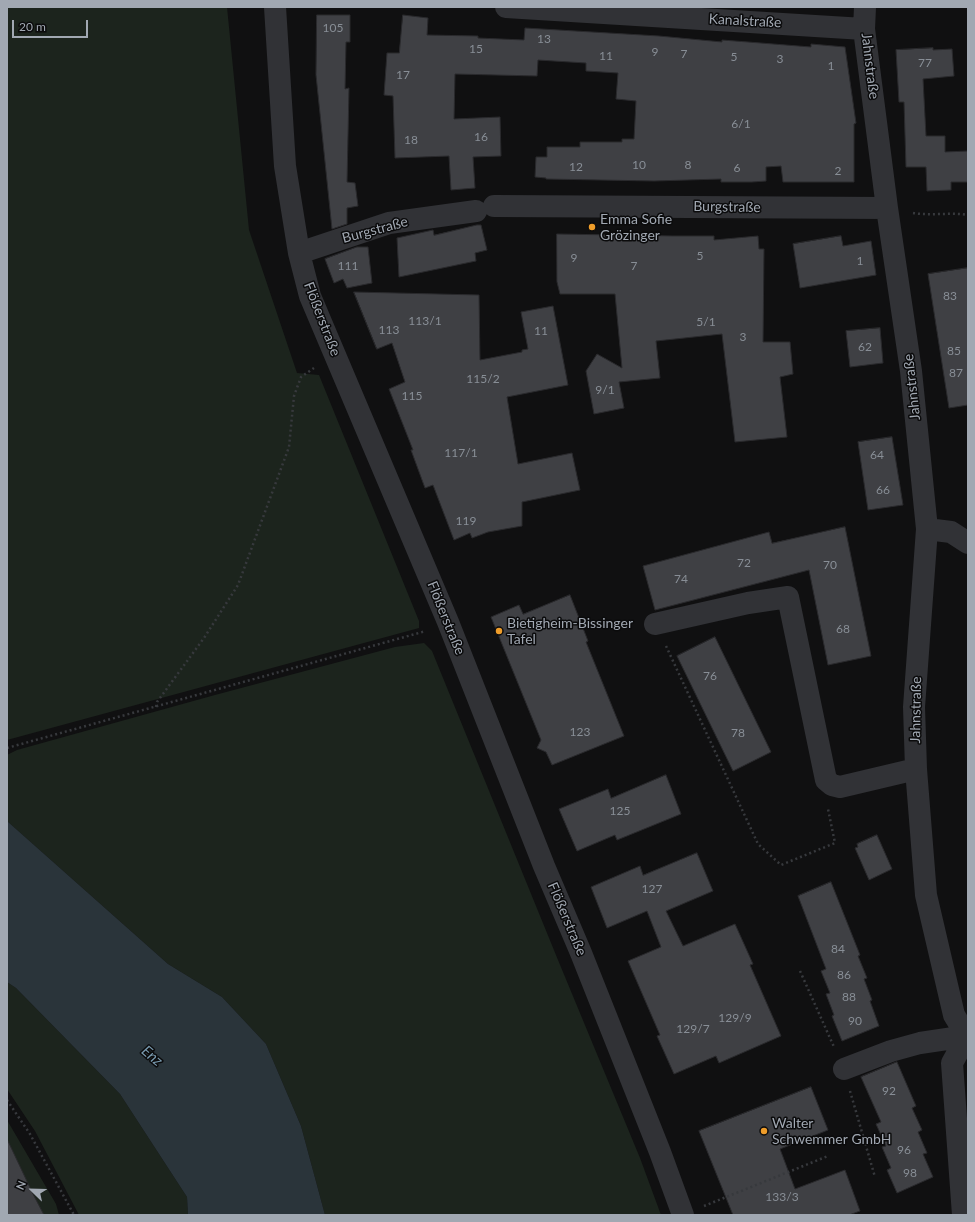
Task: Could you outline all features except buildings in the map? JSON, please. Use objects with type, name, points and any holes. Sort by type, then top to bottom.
[{"type":"street","name":"Flößerstraße","points":[[275,7],[285,166],[299,253],[310,296],[448,622],[544,866],[581,953],[660,1152],[683,1215]]},
{"type":"street","name":"Kanalstraße","points":[[506,7],[864,28]]},
{"type":"street","name":"Jahnstraße","points":[[865,7],[864,28],[887,208],[911,371],[927,529],[914,707],[916,769],[926,895],[954,1015],[967,1037]]},
{"type":"street","name":"Burgstraße","points":[[299,253],[389,223],[485,208],[887,208]]},
{"type":"street","points":[[927,529],[951,532],[968,543]]},
{"type":"street","points":[[655,624],[748,603],[788,596],[826,780],[832,785],[840,787],[916,769]]},
{"type":"street","points":[[844,1069],[891,1051],[920,1043],[967,1037]]},
{"type":"street","points":[[963,1215],[952,1063],[967,1037]]},
{"type":"path","points":[[887,208],[920,214],[953,213],[968,215]]},
{"type":"path","points":[[156,707],[157,702],[204,638],[238,585],[289,447],[294,396],[301,377],[319,365],[336,357]]},
{"type":"path","points":[[655,624],[758,844],[781,865],[835,843],[830,818]]},
{"type":"path","points":[[7,748],[427,631]]},
{"type":"path","points":[[800,971],[844,1069],[875,1177]]},
{"type":"path","points":[[7,1100],[30,1134],[74,1215]]},
{"type":"path","points":[[717,1201],[828,1156]]},
{"type":"shaded area","points":[[7,7],[227,7],[249,230],[297,373],[319,375],[419,621],[419,628],[7,740]]},
{"type":"shaded area","points":[[424,643],[432,651],[640,1158],[661,1215],[325,1215],[301,1126],[266,1044],[222,997],[168,964],[7,821],[7,755],[17,750],[395,647]]},
{"type":"shaded area","points":[[7,982],[16,988],[120,1094],[187,1197],[188,1215],[79,1215],[35,1131],[7,1089]]},
{"type":"shaded area","points":[[7,1120],[56,1204],[59,1215],[7,1215]]},
{"type":"water","name":"Enz","points":[[7,821],[168,964],[222,997],[266,1044],[301,1126],[325,1215],[188,1215],[187,1197],[120,1094],[16,988],[7,982]]},
{"type":"place","name":"Emma Sofie Grözinger","points":[[592,227]]},
{"type":"place","name":"Bietigheim-Bissinger Tafel","points":[[499,631]]},
{"type":"place","name":"Walter Schwemmer GmbH","points":[[764,1131]]}]
